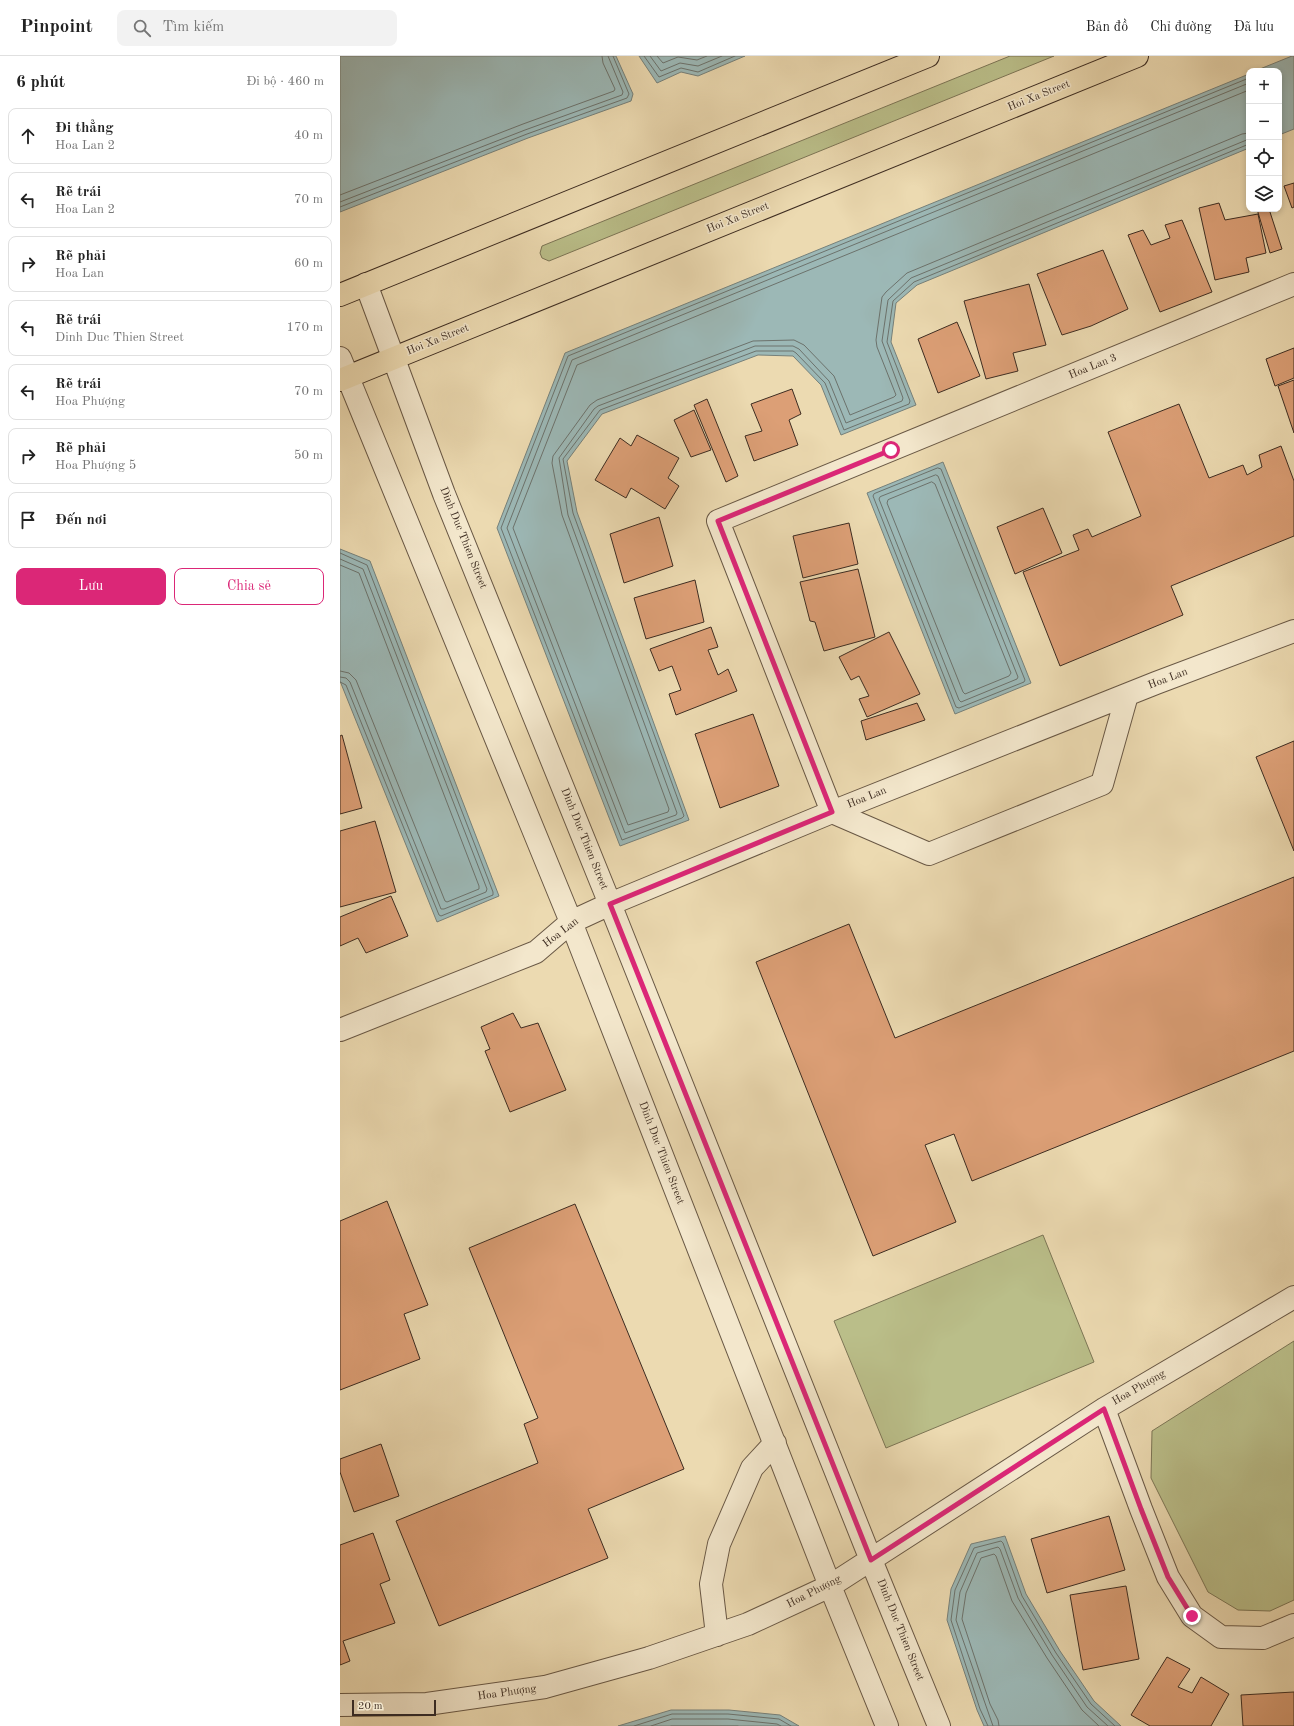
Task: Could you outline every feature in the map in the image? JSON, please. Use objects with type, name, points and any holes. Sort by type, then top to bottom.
[{"type":"main road","points":[[340,295],[928,56]]},
{"type":"main road","name":"Hoi Xa Street","points":[[342,372],[394,358],[1137,56]]},
{"type":"street","name":"Dinh Duc Thien Street","points":[[366,284],[444,494],[610,904],[871,1560],[939,1726]]},
{"type":"street","name":"Hoa Lan 3","points":[[832,812],[718,521],[1294,284]]},
{"type":"street","name":"Dinh Duc Thien Street","points":[[342,372],[571,922],[830,1586],[887,1726]]},
{"type":"street","name":"Hoa Lan","points":[[340,1030],[536,952],[571,922],[610,904],[832,812],[1127,695],[1294,631]]},
{"type":"street","points":[[832,812],[929,854],[1102,784],[1127,695]]},
{"type":"street","name":"Hoa Phượng","points":[[340,1705],[427,1704],[545,1687],[649,1658],[748,1624],[830,1586],[1104,1409],[1294,1297]]},
{"type":"street","points":[[1104,1409],[1168,1577],[1192,1616],[1221,1637],[1263,1638],[1294,1624]]},
{"type":"street","points":[[717,1635],[711,1584],[719,1544],[752,1468],[775,1443]]},
{"type":"green space","points":[[1010,56],[1054,56],[549,261],[542,258],[540,253],[542,246]]},
{"type":"green space","points":[[1043,1235],[1094,1362],[886,1448],[834,1321]]},
{"type":"green space","points":[[1294,1341],[1294,1600],[1270,1611],[1238,1610],[1208,1592],[1151,1478],[1152,1431]]},
{"type":"water","points":[[340,56],[616,56],[633,94],[631,101],[528,138],[340,212]]},
{"type":"water","points":[[639,56],[745,56],[698,76],[681,72],[657,83]]},
{"type":"water","points":[[1294,56],[1294,129],[1282,134],[1282,68],[1262,68]]},
{"type":"water","points":[[1246,75],[1246,149],[917,285],[896,303],[891,342],[916,405],[841,435],[821,385],[793,356],[758,355],[602,414],[567,461],[577,512],[689,820],[620,846],[497,528],[565,353]]},
{"type":"water","points":[[943,462],[1031,683],[955,714],[867,493]]},
{"type":"water","points":[[340,549],[370,561],[499,896],[437,922],[340,681]]},
{"type":"water","points":[[1005,1536],[1026,1594],[1060,1651],[1094,1701],[1121,1726],[984,1726],[977,1710],[947,1620],[951,1589],[971,1544]]},
{"type":"water","points":[[671,1710],[729,1710],[780,1715],[799,1726],[618,1726]]},
{"type":"building","points":[[1294,183],[1294,207],[1292,208],[1284,186]]},
{"type":"building","points":[[1219,203],[1225,220],[1258,214],[1266,253],[1246,258],[1249,272],[1215,280],[1199,208]]},
{"type":"building","points":[[1258,212],[1270,212],[1282,249],[1270,253]]},
{"type":"building","points":[[1182,220],[1212,292],[1160,312],[1128,235],[1143,230],[1151,245],[1170,238],[1165,225]]},
{"type":"building","points":[[1103,250],[1128,309],[1091,326],[1062,335],[1037,274]]},
{"type":"building","points":[[1029,284],[1046,345],[1013,353],[1018,371],[986,379],[964,301]]},
{"type":"building","points":[[957,322],[980,376],[938,393],[918,339]]},
{"type":"building","points":[[1294,348],[1294,378],[1275,386],[1266,359]]},
{"type":"building","points":[[1294,380],[1294,433],[1278,386]]},
{"type":"building","points":[[792,389],[801,414],[789,420],[798,445],[754,461],[745,436],[762,431],[751,404]]},
{"type":"building","points":[[707,399],[738,476],[726,482],[694,405]]},
{"type":"building","points":[[1179,404],[1209,478],[1243,465],[1247,475],[1262,467],[1259,455],[1281,446],[1294,481],[1294,536],[1171,586],[1183,615],[1060,666],[1023,572],[1079,550],[1073,535],[1088,529],[1092,537],[1141,516],[1108,432]]},
{"type":"building","points":[[694,410],[711,450],[691,457],[674,420]]},
{"type":"building","points":[[637,435],[679,458],[668,478],[679,486],[665,509],[631,488],[626,498],[595,480],[620,438],[631,446]]},
{"type":"building","points":[[1043,508],[1062,553],[1015,574],[997,527]]},
{"type":"building","points":[[659,517],[673,566],[624,583],[610,534]]},
{"type":"building","points":[[849,523],[858,564],[803,578],[793,536]]},
{"type":"building","points":[[858,569],[875,637],[824,651],[815,622],[810,621],[800,582]]},
{"type":"building","points":[[695,580],[704,622],[646,639],[634,598]]},
{"type":"building","points":[[711,627],[718,647],[708,650],[718,675],[728,669],[737,691],[676,715],[669,694],[681,690],[672,666],[659,671],[650,649]]},
{"type":"building","points":[[889,632],[920,694],[867,717],[859,699],[869,696],[859,676],[851,680],[839,657]]},
{"type":"building","points":[[917,703],[925,720],[866,740],[861,721]]},
{"type":"building","points":[[753,714],[779,786],[720,808],[695,734]]},
{"type":"building","points":[[342,735],[362,808],[340,814],[340,736]]},
{"type":"building","points":[[1294,741],[1294,851],[1256,757]]},
{"type":"building","points":[[375,821],[396,892],[340,907],[340,831]]},
{"type":"building","points":[[1294,877],[1294,1051],[972,1181],[954,1134],[925,1145],[956,1222],[873,1256],[756,962],[849,924],[895,1038]]},
{"type":"building","points":[[391,896],[408,936],[366,953],[358,938],[340,946],[340,917]]},
{"type":"building","points":[[513,1013],[521,1028],[538,1023],[566,1090],[510,1112],[485,1051],[490,1049],[481,1027]]},
{"type":"building","points":[[387,1201],[428,1305],[404,1314],[420,1359],[340,1390],[340,1221]]},
{"type":"building","points":[[575,1204],[684,1469],[588,1509],[608,1558],[439,1626],[396,1521],[538,1463],[524,1424],[538,1418],[469,1248]]},
{"type":"building","points":[[381,1444],[399,1496],[354,1512],[340,1472],[340,1459]]},
{"type":"building","points":[[1109,1516],[1125,1570],[1047,1593],[1031,1539]]},
{"type":"building","points":[[373,1533],[390,1580],[380,1584],[395,1623],[343,1641],[350,1661],[340,1665],[340,1545]]},
{"type":"building","points":[[1126,1586],[1139,1659],[1083,1670],[1070,1595]]},
{"type":"building","points":[[1167,1657],[1190,1669],[1178,1687],[1192,1693],[1201,1677],[1229,1694],[1211,1726],[1150,1726],[1131,1715]]},
{"type":"building","points":[[1294,1692],[1294,1726],[1243,1726],[1241,1695]]},
{"type":"route","points":[[891,450],[718,521],[832,812],[610,904],[871,1560],[1104,1409],[1168,1577],[1192,1616]]}]
